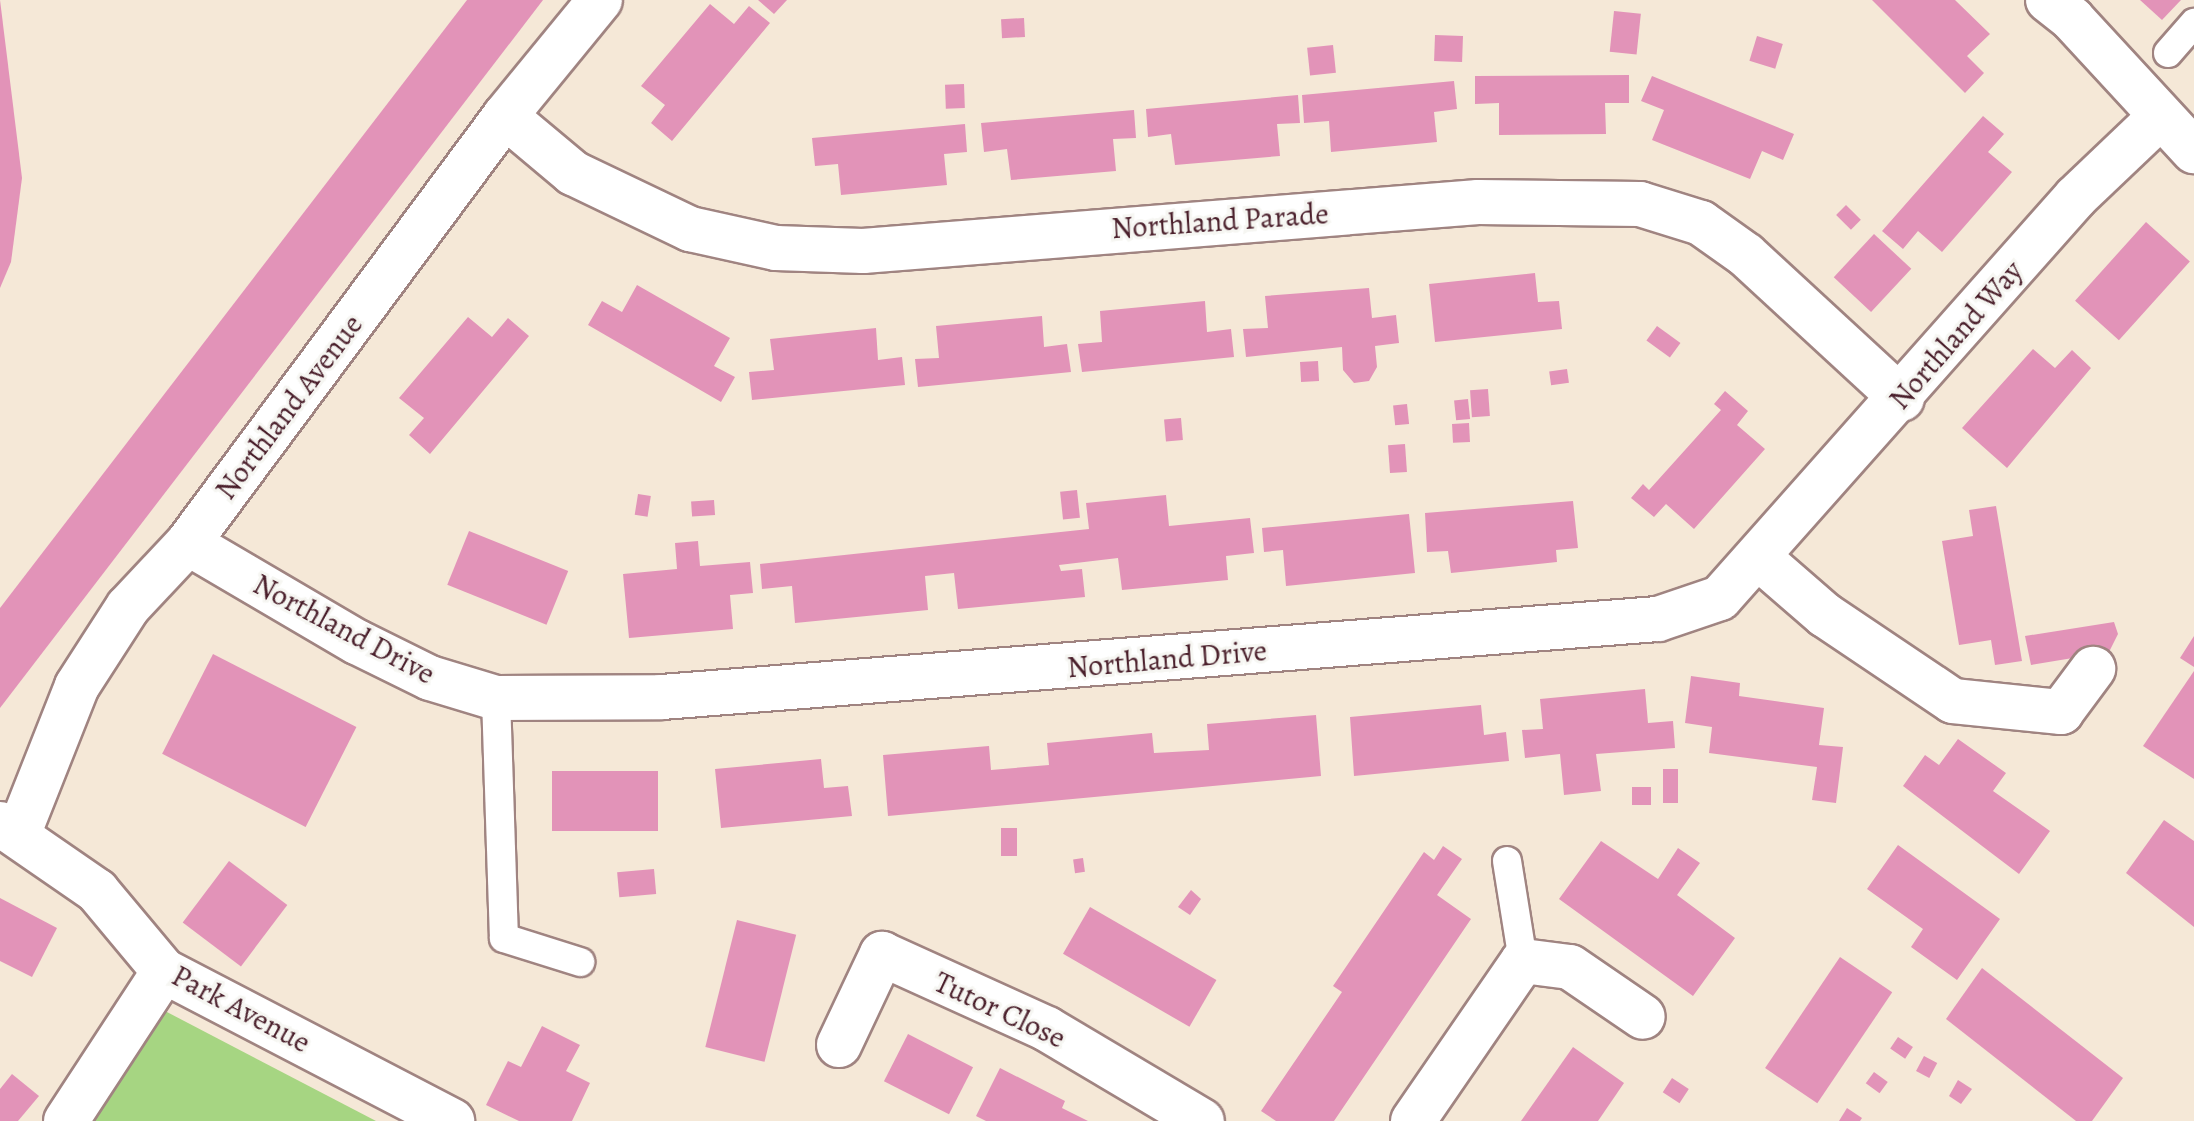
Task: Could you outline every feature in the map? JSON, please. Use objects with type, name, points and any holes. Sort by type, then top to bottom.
[{"type":"street","name":"Northland Avenue","points":[[9,830],[77,686],[128,607],[188,543],[505,116],[600,0]]},
{"type":"street","points":[[2048,0],[2072,19],[2159,118],[2194,151]]},
{"type":"street","name":"Northland Parade","points":[[505,116],[573,173],[690,229],[776,248],[863,251],[1478,202],[1640,204],[1701,223],[1746,255],[1902,399]]},
{"type":"street","name":"Northland Way","points":[[1758,557],[1902,399],[2076,197],[2159,118]]},
{"type":"street","name":"Northland Drive","points":[[188,543],[357,642],[430,678],[496,698],[662,697],[1658,619],[1720,598],[1758,557]]},
{"type":"street","points":[[1758,557],[1825,615],[1953,701],[2061,712],[2093,669]]},
{"type":"street","name":"Park Avenue","points":[[9,830],[97,891],[164,971],[452,1121]]},
{"type":"street","name":"Tutor Close","points":[[839,1045],[882,954],[1047,1029],[1202,1121]]},
{"type":"street","points":[[1413,1121],[1523,961],[1570,967],[1643,1017]]},
{"type":"street","points":[[66,1121],[164,971]]},
{"type":"lane","points":[[2168,53],[2194,23]]},
{"type":"lane","points":[[496,698],[504,938],[580,962]]},
{"type":"lane","points":[[1507,861],[1523,961]]},
{"type":"green space","points":[[165,1011],[376,1121],[92,1121]]},
{"type":"building","points":[[0,0],[22,178],[11,262],[0,288]]},
{"type":"building","points":[[467,0],[543,0],[0,708],[0,608]]},
{"type":"building","points":[[758,0],[787,0],[774,14]]},
{"type":"building","points":[[1872,0],[1955,0],[1990,34],[1967,56],[1984,73],[1965,93]]},
{"type":"building","points":[[2140,0],[2181,0],[2162,20]]},
{"type":"building","points":[[710,4],[734,24],[749,6],[770,23],[672,141],[651,123],[665,105],[641,86]]},
{"type":"building","points":[[1614,11],[1641,14],[1637,55],[1610,52]]},
{"type":"building","points":[[1024,18],[1025,37],[1002,38],[1001,19]]},
{"type":"building","points":[[1435,35],[1463,36],[1462,62],[1434,61]]},
{"type":"building","points":[[1757,36],[1783,44],[1775,69],[1749,61]]},
{"type":"building","points":[[1333,45],[1336,73],[1310,76],[1307,48]]},
{"type":"building","points":[[1629,75],[1629,103],[1605,103],[1606,134],[1499,135],[1499,103],[1475,104],[1475,76]]},
{"type":"building","points":[[1652,76],[1794,134],[1783,160],[1762,151],[1750,179],[1652,140],[1664,110],[1641,101]]},
{"type":"building","points":[[1454,81],[1457,109],[1434,112],[1437,142],[1331,152],[1329,121],[1304,123],[1302,95]]},
{"type":"building","points":[[964,84],[965,108],[946,109],[945,85]]},
{"type":"building","points":[[1298,95],[1300,123],[1277,124],[1280,156],[1175,165],[1171,134],[1148,137],[1146,109]]},
{"type":"building","points":[[1134,110],[1136,138],[1113,139],[1116,171],[1011,180],[1007,149],[984,152],[981,123]]},
{"type":"building","points":[[1983,116],[2004,134],[1988,152],[2012,172],[1942,252],[1918,231],[1903,249],[1882,231]]},
{"type":"building","points":[[965,124],[967,152],[944,154],[947,185],[841,195],[838,164],[815,166],[812,138]]},
{"type":"building","points":[[1846,205],[1861,220],[1851,230],[1836,215]]},
{"type":"building","points":[[2146,222],[2190,261],[2119,340],[2075,301]]},
{"type":"building","points":[[1874,234],[1911,269],[1871,312],[1834,277]]},
{"type":"building","points":[[1535,273],[1538,302],[1559,301],[1562,329],[1435,342],[1429,284]]},
{"type":"building","points":[[637,285],[730,338],[714,366],[735,377],[721,402],[588,325],[602,301],[622,312]]},
{"type":"building","points":[[1369,288],[1372,318],[1396,315],[1399,343],[1375,346],[1377,367],[1369,381],[1354,383],[1343,370],[1342,347],[1246,357],[1243,329],[1268,328],[1265,296]]},
{"type":"building","points":[[1205,301],[1207,332],[1231,329],[1234,357],[1082,372],[1078,344],[1102,342],[1100,311]]},
{"type":"building","points":[[1042,316],[1044,347],[1067,344],[1071,372],[918,387],[915,359],[939,358],[936,326]]},
{"type":"building","points":[[468,317],[492,337],[508,318],[529,336],[430,454],[409,435],[424,418],[399,398]]},
{"type":"building","points":[[1657,326],[1680,343],[1670,358],[1646,341]]},
{"type":"building","points":[[876,328],[878,360],[902,357],[905,385],[752,400],[749,372],[774,370],[770,339]]},
{"type":"building","points":[[2033,349],[2055,368],[2072,350],[2091,368],[2007,468],[1962,428]]},
{"type":"building","points":[[1318,361],[1319,381],[1301,382],[1300,362]]},
{"type":"building","points":[[1567,369],[1569,383],[1551,385],[1549,372]]},
{"type":"building","points":[[1488,389],[1490,416],[1472,417],[1470,390]]},
{"type":"building","points":[[1725,391],[1748,411],[1737,425],[1765,449],[1694,529],[1666,504],[1654,517],[1631,498],[1643,484],[1649,490],[1721,410],[1714,404]]},
{"type":"building","points":[[1468,399],[1470,419],[1456,420],[1454,400]]},
{"type":"building","points":[[1407,404],[1409,424],[1395,425],[1393,405]]},
{"type":"building","points":[[1181,418],[1183,440],[1166,441],[1164,419]]},
{"type":"building","points":[[1469,423],[1470,442],[1453,443],[1452,424]]},
{"type":"building","points":[[1405,444],[1407,472],[1390,473],[1388,445]]},
{"type":"building","points":[[1077,490],[1080,518],[1063,520],[1060,492]]},
{"type":"building","points":[[638,494],[651,496],[648,517],[635,515]]},
{"type":"building","points":[[1166,495],[1169,526],[1250,518],[1254,553],[1226,556],[1228,580],[1122,590],[1118,558],[1059,565],[1061,571],[1082,569],[1085,597],[958,609],[954,573],[925,576],[928,610],[795,623],[792,586],[762,589],[760,564],[1089,529],[1086,503]]},
{"type":"building","points":[[714,500],[715,515],[692,517],[691,502]]},
{"type":"building","points":[[1573,501],[1578,548],[1556,550],[1557,562],[1451,573],[1448,551],[1427,552],[1425,513]]},
{"type":"building","points":[[1996,506],[2022,661],[1995,665],[1991,640],[1959,645],[1942,541],[1973,536],[1969,510]]},
{"type":"building","points":[[1409,514],[1415,573],[1286,586],[1283,550],[1264,552],[1262,528]]},
{"type":"building","points":[[469,531],[568,571],[546,625],[447,585]]},
{"type":"building","points":[[698,541],[700,566],[750,562],[753,593],[730,595],[733,629],[629,638],[623,574],[677,569],[675,543]]},
{"type":"building","points":[[2114,622],[2118,634],[2109,652],[2031,665],[2025,636]]},
{"type":"building","points":[[2194,636],[2194,667],[2180,658]]},
{"type":"building","points":[[213,654],[356,727],[306,827],[162,754]]},
{"type":"building","points":[[2194,671],[2194,779],[2143,746]]},
{"type":"building","points":[[1691,676],[1740,683],[1739,696],[1824,708],[1819,745],[1843,747],[1836,803],[1812,800],[1817,767],[1709,753],[1712,727],[1685,723]]},
{"type":"building","points":[[1645,689],[1648,723],[1673,721],[1675,748],[1596,754],[1601,791],[1564,795],[1560,754],[1525,758],[1522,730],[1543,729],[1540,699]]},
{"type":"building","points":[[1481,705],[1484,735],[1506,732],[1509,761],[1354,776],[1350,717]]},
{"type":"building","points":[[1316,715],[1321,776],[888,816],[883,755],[989,746],[991,770],[1049,765],[1047,743],[1152,733],[1154,753],[1209,750],[1207,724]]},
{"type":"building","points":[[1958,739],[2006,773],[1993,791],[2050,831],[2019,874],[1903,786],[1925,755],[1939,765]]},
{"type":"building","points":[[821,759],[824,788],[848,786],[852,816],[721,828],[715,769]]},
{"type":"building","points":[[1663,769],[1678,769],[1678,803],[1663,803]]},
{"type":"building","points":[[552,771],[658,771],[658,831],[552,831]]},
{"type":"building","points":[[1632,787],[1651,787],[1651,805],[1632,805]]},
{"type":"building","points":[[2164,820],[2194,841],[2194,927],[2126,873]]},
{"type":"building","points":[[1001,828],[1017,828],[1017,856],[1001,856]]},
{"type":"building","points":[[1601,841],[1658,879],[1678,848],[1700,863],[1677,895],[1735,938],[1693,996],[1559,899]]},
{"type":"building","points":[[1898,845],[2000,919],[1957,980],[1911,947],[1923,929],[1867,889]]},
{"type":"building","points":[[1443,846],[1462,859],[1437,895],[1471,919],[1334,1121],[1276,1121],[1261,1111],[1342,992],[1333,986],[1424,852],[1434,860]]},
{"type":"building","points":[[1083,858],[1085,872],[1075,873],[1073,859]]},
{"type":"building","points":[[229,861],[287,905],[241,966],[183,922]]},
{"type":"building","points":[[654,869],[656,894],[619,897],[617,872]]},
{"type":"building","points":[[1191,890],[1201,899],[1190,915],[1178,907]]},
{"type":"building","points":[[0,898],[57,928],[32,977],[0,961]]},
{"type":"building","points":[[1090,907],[1216,980],[1189,1027],[1063,954]]},
{"type":"building","points":[[737,920],[796,935],[764,1062],[705,1047]]},
{"type":"building","points":[[1840,957],[1892,992],[1817,1103],[1765,1068]]},
{"type":"building","points":[[1982,968],[2123,1078],[2092,1121],[2076,1121],[1946,1019]]},
{"type":"building","points":[[542,1026],[580,1045],[566,1071],[590,1083],[572,1121],[519,1121],[486,1105],[508,1061],[521,1067]]},
{"type":"building","points":[[908,1034],[973,1067],[949,1114],[884,1081]]},
{"type":"building","points":[[1898,1037],[1913,1047],[1905,1059],[1890,1049]]},
{"type":"building","points":[[1573,1047],[1624,1083],[1598,1121],[1521,1121]]},
{"type":"building","points":[[1924,1056],[1937,1063],[1929,1078],[1916,1071]]},
{"type":"building","points":[[1000,1068],[1065,1101],[1062,1108],[1088,1121],[986,1121],[976,1116]]},
{"type":"building","points":[[1874,1072],[1888,1082],[1880,1093],[1866,1083]]},
{"type":"building","points":[[12,1074],[39,1096],[18,1121],[0,1121],[0,1089]]},
{"type":"building","points":[[1672,1078],[1689,1089],[1680,1103],[1663,1092]]},
{"type":"building","points":[[1958,1080],[1972,1089],[1961,1104],[1949,1096]]},
{"type":"building","points":[[1847,1108],[1862,1118],[1860,1121],[1839,1121]]}]
